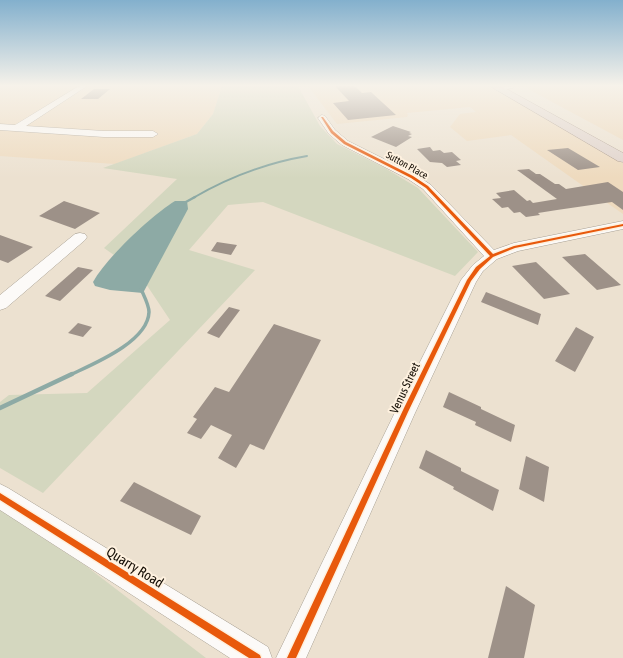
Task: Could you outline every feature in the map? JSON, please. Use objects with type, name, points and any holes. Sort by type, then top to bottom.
[{"type":"highway","points":[[555,117],[623,158]]},
{"type":"highway","points":[[566,117],[609,138]]},
{"type":"street","points":[[17,128],[35,117]]},
{"type":"street","name":"Sutton Place","points":[[322,118],[332,132],[345,143],[414,178],[427,187],[492,256]]},
{"type":"street","points":[[0,127],[104,134],[153,134]]},
{"type":"street","name":"Venus Street","points":[[291,658],[444,329],[469,280],[478,268],[492,256],[514,247],[623,225]]},
{"type":"street","points":[[0,304],[80,238]]},
{"type":"street","name":"Quarry Road","points":[[0,496],[257,658]]},
{"type":"shaded area","points":[[0,117],[211,117],[197,134],[115,164],[0,156]]},
{"type":"shaded area","points":[[331,117],[407,117],[407,117],[337,124]]},
{"type":"shaded area","points":[[458,117],[544,117],[623,163],[623,214],[511,135],[467,141],[450,127]]},
{"type":"shaded area","points":[[580,117],[623,117],[623,140]]},
{"type":"green space","points":[[211,117],[315,117],[320,126],[337,144],[385,168],[418,188],[478,252],[455,276],[263,202],[228,205],[189,250],[255,270],[43,493],[0,468],[0,402],[9,395],[87,393],[170,320],[138,272],[104,248],[177,179],[103,168],[197,134]]},
{"type":"green space","points":[[0,510],[86,566],[206,658],[0,658]]},
{"type":"water","points":[[175,201],[187,201],[188,209],[143,293],[110,290],[95,286],[93,282],[108,261],[119,249],[154,216]]},
{"type":"building","points":[[345,117],[380,117],[348,120]]},
{"type":"building","points":[[393,126],[411,132],[409,133],[412,134],[408,136],[412,137],[396,147],[371,137]]},
{"type":"building","points":[[430,147],[433,151],[440,150],[444,153],[452,152],[461,160],[456,161],[461,165],[447,167],[442,163],[430,162],[417,149]]},
{"type":"building","points":[[568,148],[600,167],[578,170],[547,150]]},
{"type":"building","points":[[529,169],[566,189],[608,182],[623,192],[623,210],[612,202],[538,213],[540,215],[526,217],[520,212],[514,213],[508,207],[502,208],[492,199],[501,198],[496,193],[514,190],[527,201],[530,200],[533,203],[557,199],[517,170]]},
{"type":"building","points":[[64,201],[100,213],[75,229],[39,216]]},
{"type":"building","points":[[0,235],[33,247],[8,263],[0,260]]},
{"type":"building","points":[[217,242],[237,245],[231,255],[211,251]]},
{"type":"building","points":[[585,254],[621,285],[597,290],[562,257]]},
{"type":"building","points":[[536,262],[570,294],[544,299],[512,266]]},
{"type":"building","points":[[78,267],[93,270],[60,301],[45,296]]},
{"type":"building","points":[[486,292],[541,314],[538,325],[481,302]]},
{"type":"building","points":[[229,307],[240,310],[219,338],[207,333]]},
{"type":"building","points":[[78,323],[92,327],[83,337],[68,333]]},
{"type":"building","points":[[274,324],[321,340],[264,450],[250,444],[236,468],[218,458],[232,435],[211,425],[201,439],[187,433],[197,419],[193,417],[215,387],[229,392]]},
{"type":"building","points":[[576,327],[594,337],[575,372],[555,361]]},
{"type":"building","points":[[449,392],[515,425],[511,442],[475,425],[476,422],[443,407]]},
{"type":"building","points":[[426,450],[461,468],[461,471],[499,490],[493,511],[419,468]]},
{"type":"building","points":[[526,456],[549,467],[544,502],[519,489]]},
{"type":"building","points":[[134,482],[201,516],[191,535],[120,501]]},
{"type":"building","points":[[506,586],[535,605],[524,658],[488,658]]},
{"type":"waterway","points":[[193,198],[234,177],[262,167],[307,156]]},
{"type":"waterway","points":[[184,203],[195,197]]},
{"type":"waterway","points":[[70,375],[118,351],[139,333],[146,323],[149,312],[141,289]]},
{"type":"waterway","points":[[0,408],[72,374]]},
{"type":"cycle path","points":[[322,118],[332,132],[345,143],[412,177],[427,187],[492,256]]},
{"type":"cycle path","points":[[291,658],[406,410],[469,280],[478,268],[492,256],[514,247],[623,225]]},
{"type":"cycle path","points":[[0,496],[257,658]]}]
